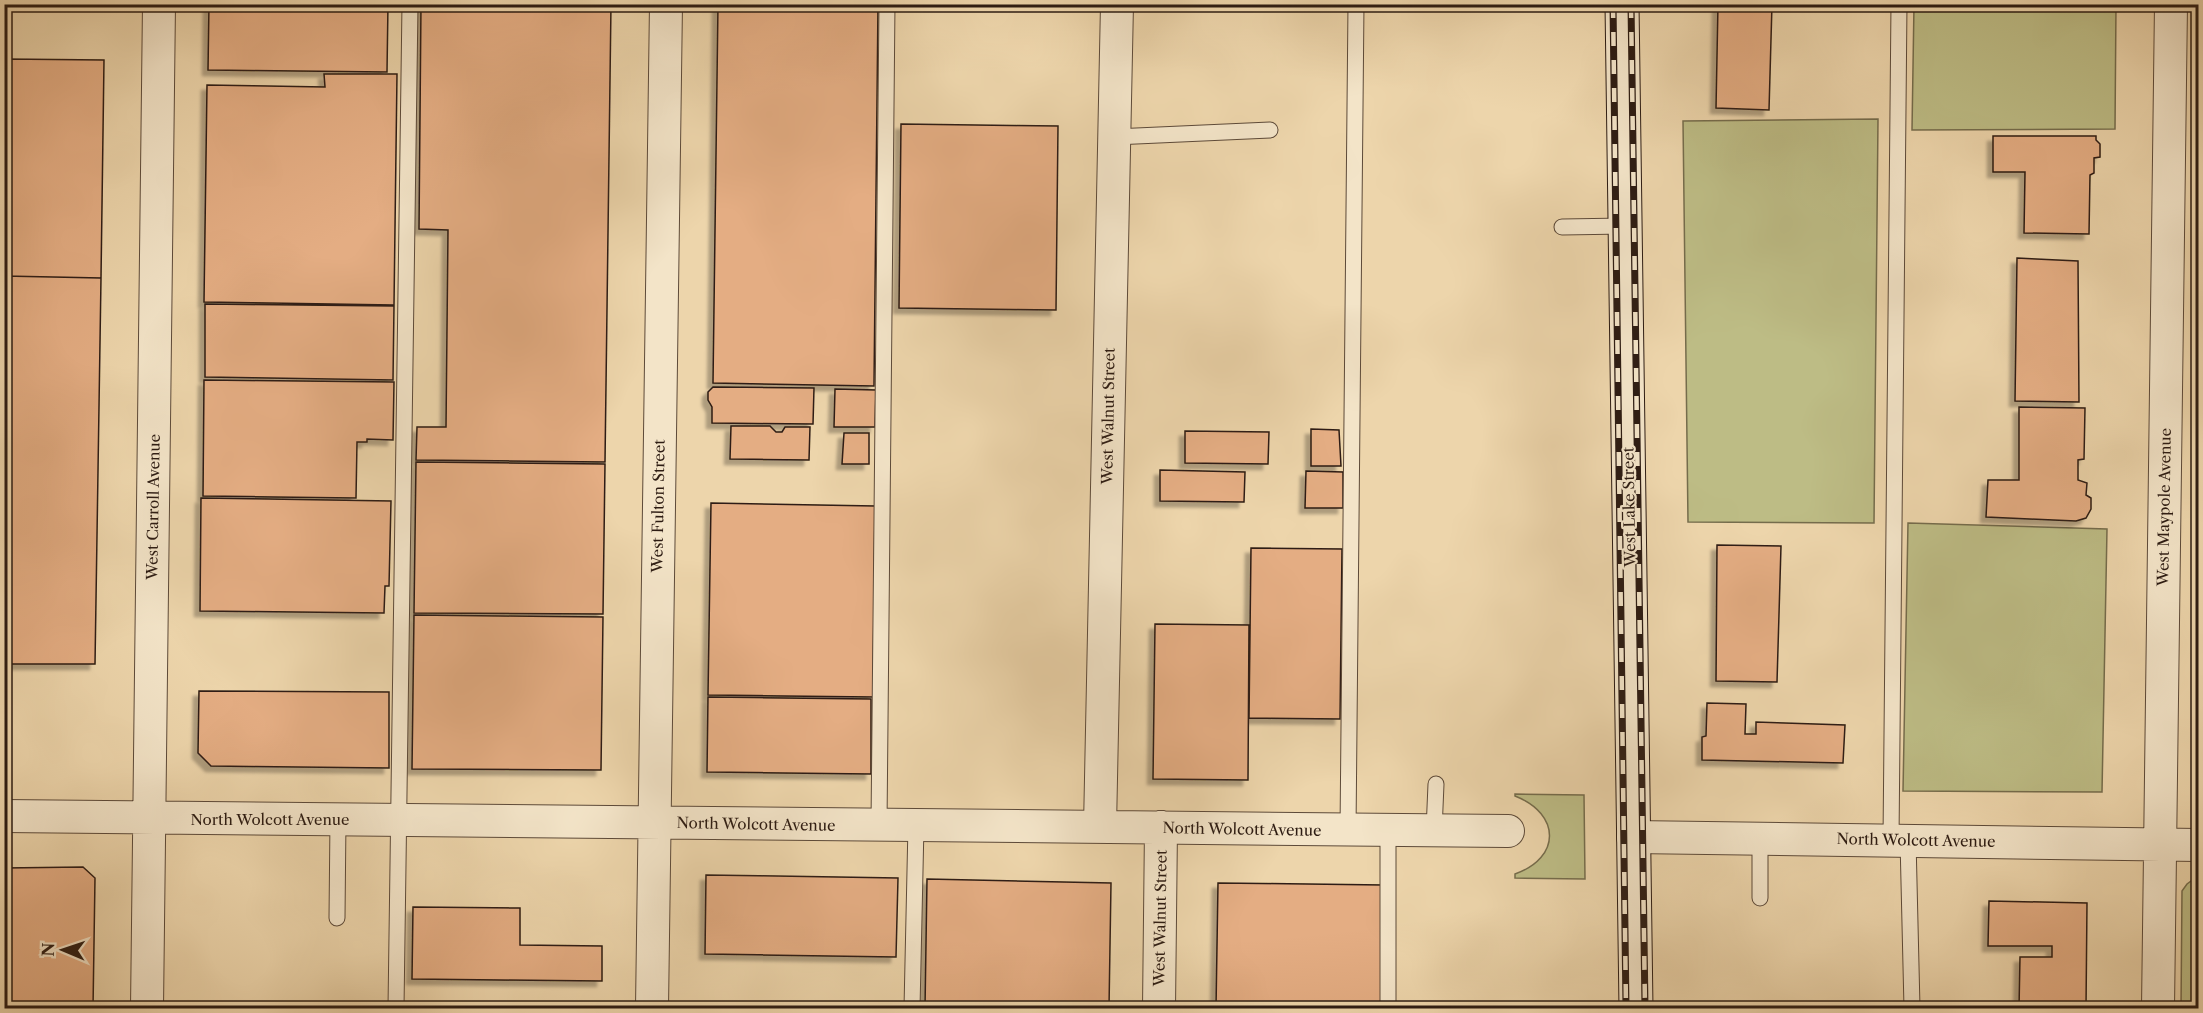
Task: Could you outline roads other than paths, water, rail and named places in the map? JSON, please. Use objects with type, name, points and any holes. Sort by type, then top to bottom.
[{"type":"main road","name":"West Lake Street","points":[[1622,4],[1636,1008]]},
{"type":"street","name":"West Carroll Avenue","points":[[147,1008],[159,4]]},
{"type":"street","name":"West Fulton Street","points":[[652,1008],[666,4]]},
{"type":"street","name":"West Walnut Street","points":[[1100,827],[1117,4]]},
{"type":"street","name":"West Maypole Avenue","points":[[2158,1008],[2171,4]]},
{"type":"street","name":"North Wolcott Avenue","points":[[4,816],[1508,831]]},
{"type":"street","name":"West Walnut Street","points":[[1159,1008],[1161,827]]},
{"type":"street","name":"North Wolcott Avenue","points":[[1633,837],[2199,845]]},
{"type":"lane","points":[[396,1008],[410,4]]},
{"type":"lane","points":[[879,825],[887,4]]},
{"type":"lane","points":[[1348,831],[1356,4]]},
{"type":"lane","points":[[1899,4],[1899,840],[1912,1008]]},
{"type":"lane","points":[[1114,137],[1270,130]]},
{"type":"lane","points":[[1562,227],[1625,226]]},
{"type":"lane","points":[[1434,831],[1436,784]]},
{"type":"lane","points":[[337,918],[338,819]]},
{"type":"lane","points":[[912,1008],[916,825]]},
{"type":"lane","points":[[1388,830],[1388,1008]]},
{"type":"lane","points":[[1760,838],[1760,898]]},
{"type":"railway","points":[[1613,4],[1626,1008]]},
{"type":"railway","points":[[1631,4],[1645,1008]]}]
